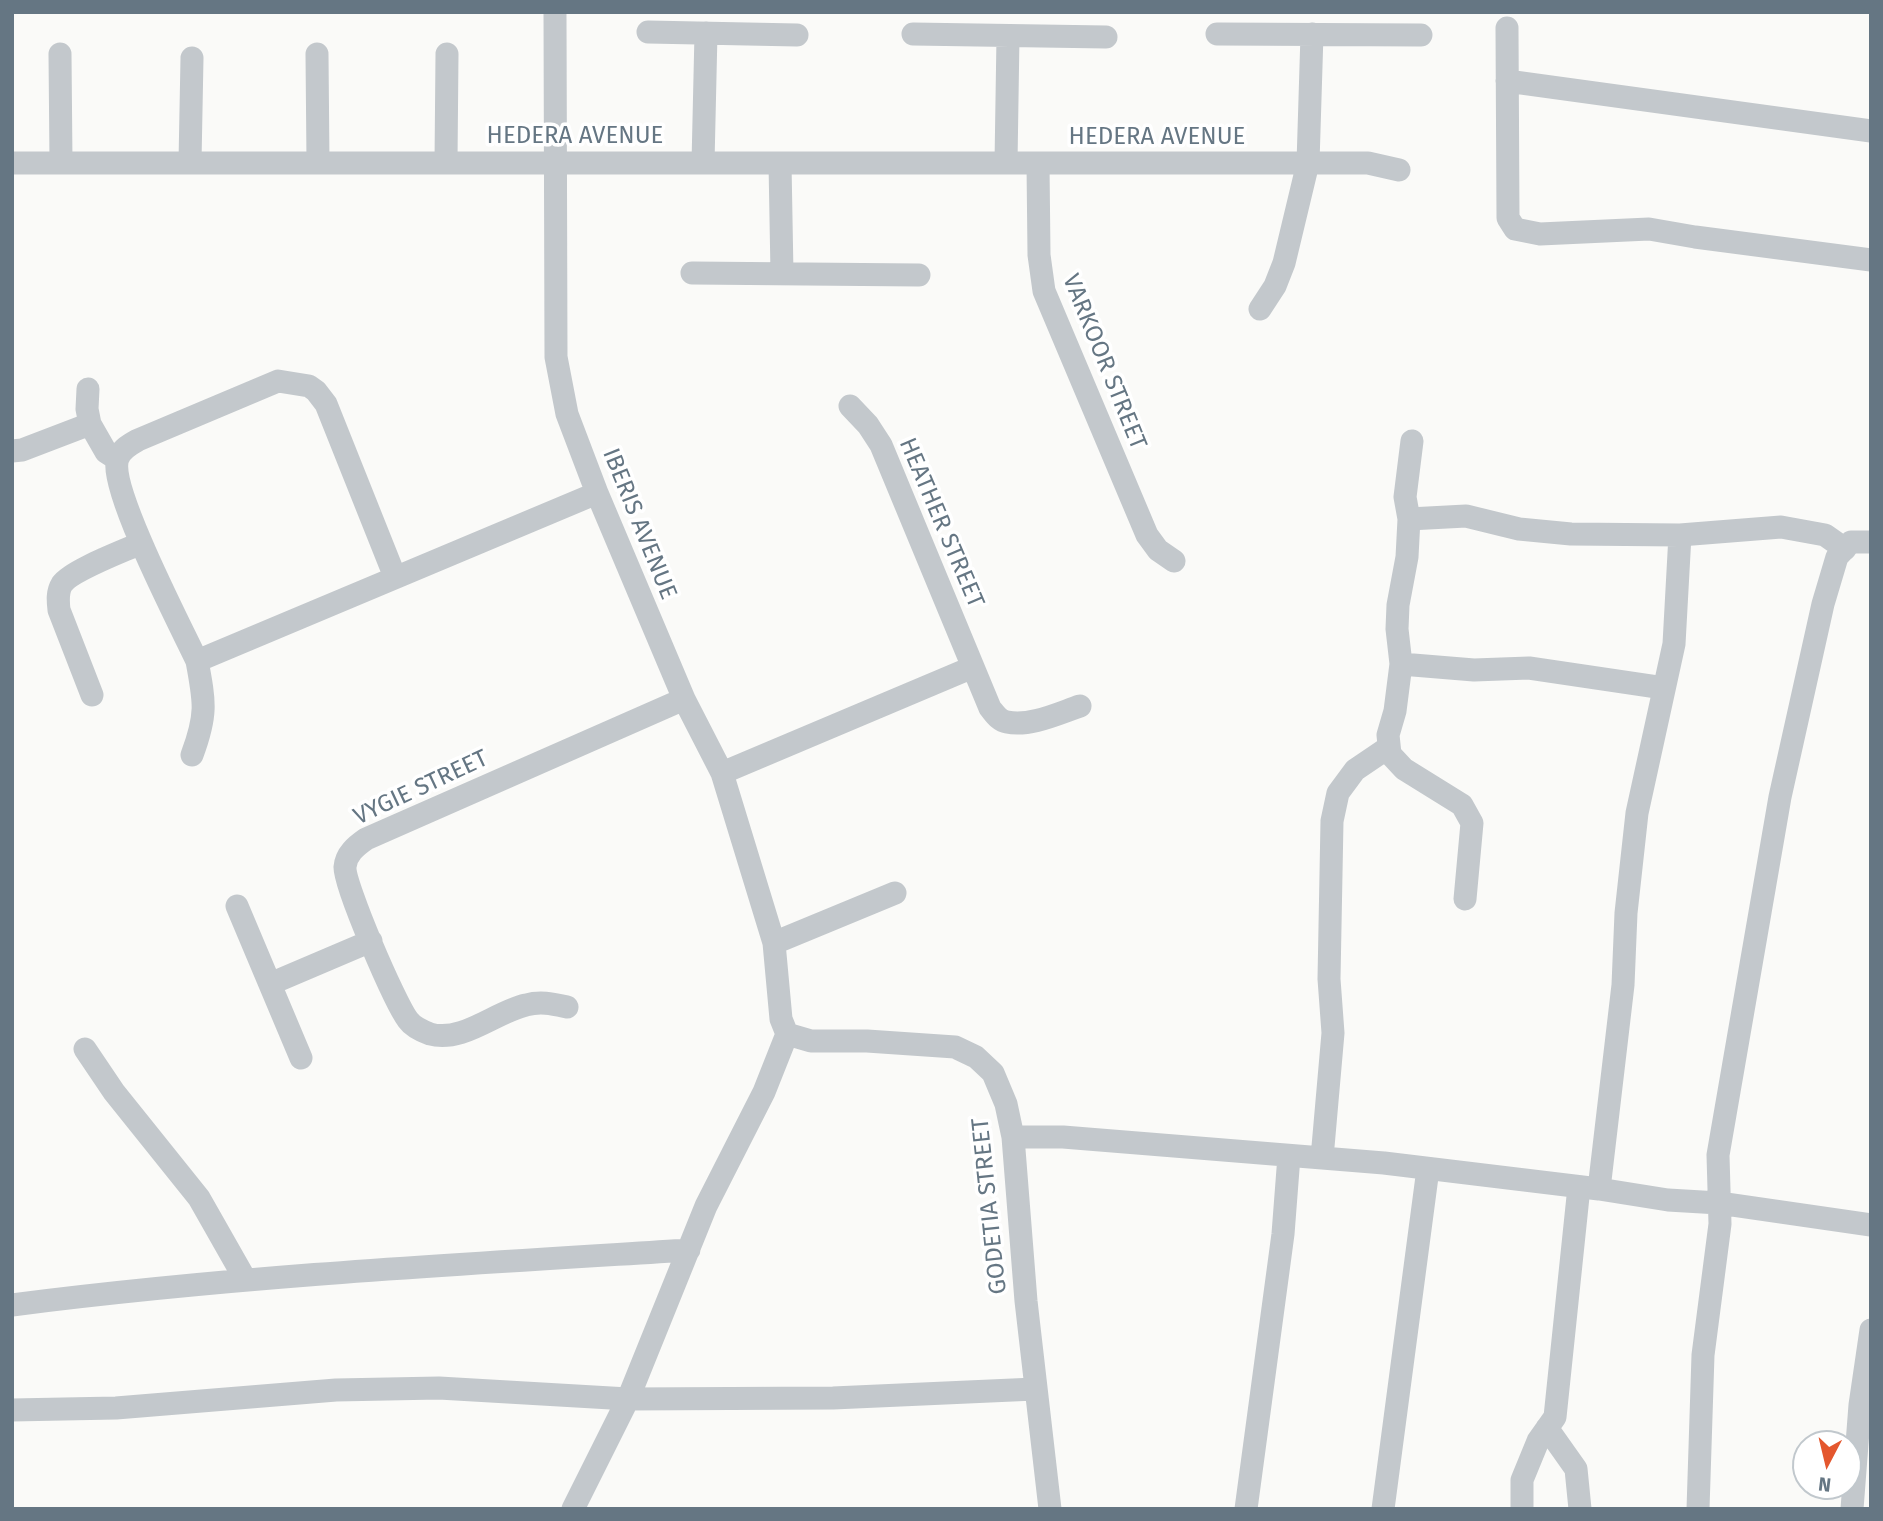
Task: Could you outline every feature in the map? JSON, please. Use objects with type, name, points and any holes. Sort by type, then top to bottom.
[{"type":"street","name":"IBERIS AVENUE","points":[[555,12],[556,357],[567,414],[597,494],[684,699],[722,773],[774,943],[781,1019],[787,1034]]},
{"type":"street","points":[[1507,28],[1508,218],[1515,229],[1540,233],[1649,229],[1871,260]]},
{"type":"street","points":[[648,32],[797,35]]},
{"type":"street","points":[[703,163],[706,33]]},
{"type":"street","points":[[913,34],[1107,37]]},
{"type":"street","points":[[1217,34],[1422,35]]},
{"type":"street","points":[[1260,309],[1275,286],[1284,263],[1308,163],[1312,34]]},
{"type":"street","points":[[1006,163],[1008,36]]},
{"type":"street","points":[[60,54],[61,162]]},
{"type":"street","points":[[317,54],[318,162]]},
{"type":"street","points":[[446,162],[447,54]]},
{"type":"street","points":[[190,162],[192,58]]},
{"type":"street","points":[[1507,80],[1871,131]]},
{"type":"street","name":"HEDERA AVENUE","points":[[12,163],[1368,163],[1399,170]]},
{"type":"street","points":[[780,163],[782,274]]},
{"type":"street","name":"VARKOOR STREET","points":[[1038,164],[1038,255],[1044,290],[1147,535],[1157,550],[1174,561]]},
{"type":"street","points":[[692,273],[919,275]]},
{"type":"street","points":[[192,755],[203,727],[205,703],[197,662],[141,543],[117,477],[117,459],[125,447],[278,381],[309,386],[316,390],[326,404],[395,577]]},
{"type":"street","points":[[88,389],[87,409],[90,424],[106,452],[117,459]]},
{"type":"street","name":"HEATHER STREET","points":[[850,406],[868,425],[881,445],[990,708],[999,719],[1008,722],[1041,718],[1080,706]]},
{"type":"street","points":[[12,451],[22,450],[90,424]]},
{"type":"street","points":[[1412,441],[1405,497],[1409,519],[1407,556],[1398,605],[1397,629],[1401,664],[1395,711],[1388,735],[1389,747],[1390,754],[1404,769],[1462,805],[1472,822],[1465,899]]},
{"type":"street","points":[[197,662],[597,494]]},
{"type":"street","points":[[1409,519],[1466,516],[1532,530],[1571,534],[1680,535],[1781,527],[1825,535],[1845,549]]},
{"type":"street","points":[[1522,1509],[1522,1480],[1538,1441],[1555,1417],[1623,985],[1626,913],[1637,813],[1674,644],[1680,535]]},
{"type":"street","points":[[1698,1509],[1703,1355],[1720,1224],[1718,1155],[1780,797],[1823,604],[1837,557],[1851,542],[1871,542]]},
{"type":"street","points":[[92,695],[59,610],[57,596],[63,583],[74,574],[141,543]]},
{"type":"street","points":[[1401,664],[1474,670],[1529,668],[1664,688]]},
{"type":"street","points":[[722,773],[973,667]]},
{"type":"street","name":"VYGIE STREET","points":[[568,1007],[545,1002],[524,1005],[448,1035],[429,1033],[407,1019],[345,878],[345,864],[357,845],[366,839],[684,699]]},
{"type":"street","points":[[1322,1158],[1333,1033],[1329,979],[1332,821],[1338,793],[1355,770],[1389,747]]},
{"type":"street","points":[[774,943],[895,893]]},
{"type":"street","points":[[237,906],[301,1058]]},
{"type":"street","points":[[270,984],[371,941]]},
{"type":"street","points":[[573,1509],[628,1399],[706,1206],[764,1092],[787,1034]]},
{"type":"street","name":"GODETIA STREET","points":[[787,1034],[811,1041],[955,1046],[976,1057],[993,1073],[1006,1104],[1013,1137],[1026,1301],[1050,1509]]},
{"type":"street","points":[[85,1049],[114,1092],[199,1198],[245,1279]]},
{"type":"street","points":[[1013,1137],[1063,1138],[1322,1158],[1589,1188],[1668,1200],[1719,1203],[1871,1225]]},
{"type":"street","points":[[1246,1509],[1283,1234],[1289,1156]]},
{"type":"street","points":[[1383,1509],[1428,1169]]},
{"type":"street","points":[[12,1305],[127,1290],[245,1279],[689,1250]]},
{"type":"street","points":[[1852,1509],[1860,1405],[1871,1330]]},
{"type":"street","points":[[12,1410],[116,1408],[362,1390],[439,1388],[628,1399],[833,1398],[1035,1389]]},
{"type":"street","points":[[1547,1428],[1576,1469],[1580,1509]]}]
